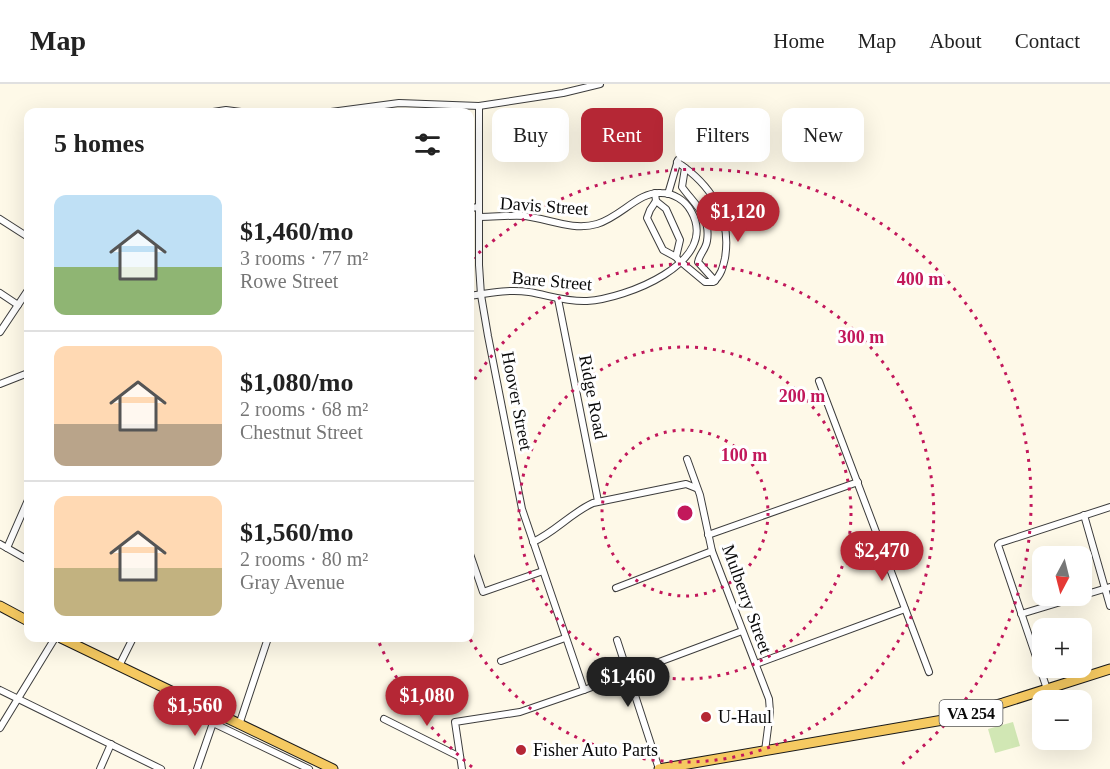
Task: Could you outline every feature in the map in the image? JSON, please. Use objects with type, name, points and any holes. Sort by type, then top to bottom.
[{"type":"main road","points":[[0,606],[24,619]]},
{"type":"main road","points":[[69,642],[215,718],[239,725],[333,769]]},
{"type":"main road","name":"VA 254","points":[[659,769],[943,720],[1110,669]]},
{"type":"street","points":[[362,108],[399,103],[479,106],[563,93],[600,84]]},
{"type":"street","name":"Hoover Street","points":[[479,106],[481,294],[520,503],[584,690]]},
{"type":"street","points":[[677,161],[685,168],[707,187],[724,221],[727,240],[725,256],[720,275],[715,281],[705,282],[663,250],[647,218],[656,201],[655,193],[668,194],[677,161]]},
{"type":"street","points":[[685,168],[682,187],[699,207],[706,227],[707,240],[698,262],[715,281]]},
{"type":"street","name":"Davis Street","points":[[480,217],[523,216],[585,227],[614,217],[640,197],[655,193]]},
{"type":"street","name":"Bare Street","points":[[474,295],[526,291],[558,299],[586,301],[635,290],[654,280],[679,260],[694,243],[695,220],[691,210],[684,201],[668,194]]},
{"type":"street","points":[[656,201],[664,207],[680,240],[679,260]]},
{"type":"street","name":"Davis Street","points":[[474,208],[479,207]]},
{"type":"street","points":[[0,219],[24,234]]},
{"type":"street","points":[[0,293],[18,305]]},
{"type":"street","points":[[0,332],[24,296]]},
{"type":"street","name":"Ridge Road","points":[[558,299],[598,501]]},
{"type":"street","points":[[0,384],[24,375]]},
{"type":"street","points":[[819,381],[929,672]]},
{"type":"street","name":"Mulberry Street","points":[[687,459],[706,518],[712,551],[770,705],[765,751]]},
{"type":"street","points":[[708,535],[858,482]]},
{"type":"street","points":[[533,542],[557,529],[582,509],[598,501],[686,484],[697,488]]},
{"type":"street","points":[[1047,689],[998,546],[999,543],[1110,507]]},
{"type":"street","points":[[7,548],[24,509]]},
{"type":"street","points":[[1084,515],[1108,588],[1110,606]]},
{"type":"street","points":[[0,544],[24,558]]},
{"type":"street","points":[[616,588],[712,551]]},
{"type":"street","points":[[474,566],[483,592],[543,572]]},
{"type":"street","points":[[1022,614],[1108,588]]},
{"type":"street","points":[[756,664],[905,609]]},
{"type":"street","points":[[462,769],[455,722],[520,712],[742,631]]},
{"type":"street","points":[[501,661],[566,638]]},
{"type":"street","points":[[617,640],[659,769]]},
{"type":"street","points":[[0,728],[53,642]]},
{"type":"street","points":[[119,666],[131,642]]},
{"type":"street","points":[[239,725],[267,642]]},
{"type":"street","points":[[0,690],[161,769]]},
{"type":"street","points":[[197,769],[215,718],[309,769]]},
{"type":"street","points":[[384,719],[460,757]]},
{"type":"street","points":[[100,769],[111,744]]},
{"type":"green space","points":[[1013,722],[1020,746],[995,753],[988,729]]},
{"type":"place","name":"U-Haul","points":[[706,717]]},
{"type":"place","name":"Fisher Auto Parts","points":[[521,750]]}]
